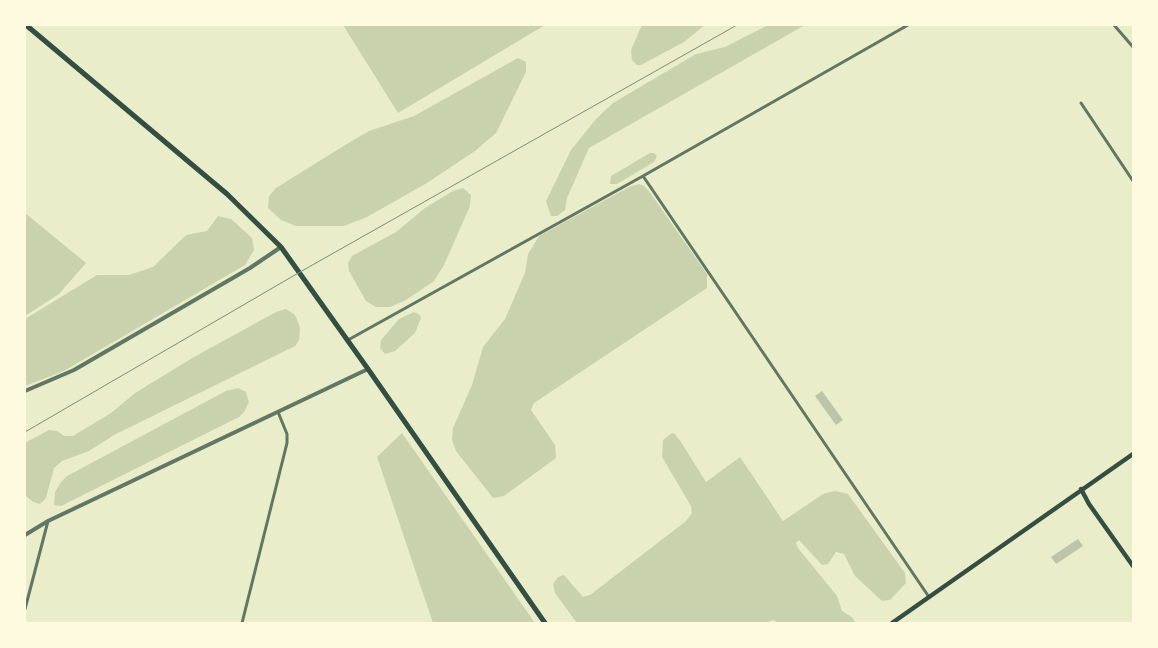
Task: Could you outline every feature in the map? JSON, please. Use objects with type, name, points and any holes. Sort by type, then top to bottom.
[{"type":"main road","points":[[26,25],[227,194],[281,247],[545,623]]},
{"type":"main road","points":[[892,623],[1133,454]]},
{"type":"main road","points":[[1081,489],[1089,504],[1133,566]]},
{"type":"street","points":[[348,340],[643,176],[908,25]]},
{"type":"street","points":[[1114,25],[1133,47]]},
{"type":"street","points":[[1081,103],[1133,181]]},
{"type":"street","points":[[643,176],[929,597]]},
{"type":"street","points":[[25,391],[74,370],[250,268],[281,247]]},
{"type":"street","points":[[25,535],[48,521],[368,369]]},
{"type":"street","points":[[242,623],[287,443],[287,434],[278,412]]},
{"type":"street","points":[[25,608],[48,521]]},
{"type":"green space","points":[[343,25],[545,25],[398,113]]},
{"type":"green space","points":[[642,25],[705,25],[684,42],[641,65],[637,65],[632,60],[631,50]]},
{"type":"green space","points":[[768,25],[805,25],[589,148],[567,198],[565,210],[557,216],[551,216],[546,201],[571,150],[596,119],[613,103],[696,54],[725,47]]},
{"type":"green space","points":[[518,58],[526,62],[526,72],[496,133],[475,151],[427,183],[367,217],[344,226],[296,226],[281,220],[268,208],[269,196],[276,188],[350,142],[369,131],[414,116]]},
{"type":"green space","points":[[650,153],[654,153],[657,156],[654,162],[617,184],[610,184],[611,176]]},
{"type":"green space","points":[[639,184],[649,191],[707,274],[707,288],[534,403],[531,410],[555,445],[556,458],[504,496],[493,498],[456,451],[452,440],[453,428],[472,385],[483,347],[505,319],[525,273],[528,254],[539,236],[629,187]]},
{"type":"green space","points":[[463,188],[471,195],[470,206],[444,265],[434,281],[406,300],[390,307],[376,307],[366,301],[349,271],[348,263],[352,256],[396,232],[425,208],[453,191]]},
{"type":"green space","points":[[25,213],[86,263],[59,294],[25,316]]},
{"type":"green space","points":[[218,216],[231,219],[252,238],[254,250],[245,265],[64,371],[25,386],[25,319],[97,275],[129,275],[153,267],[186,235],[207,231]]},
{"type":"green space","points":[[286,309],[295,315],[300,327],[299,340],[295,346],[114,435],[89,451],[62,461],[54,468],[46,498],[40,504],[33,502],[25,495],[25,443],[49,430],[57,431],[64,436],[73,436],[111,413],[135,393],[194,357],[276,312]]},
{"type":"green space","points":[[414,312],[420,315],[421,318],[415,333],[395,351],[385,354],[380,348],[381,340],[399,319]]},
{"type":"green space","points":[[238,388],[246,392],[249,402],[239,417],[61,506],[54,505],[55,492],[67,476],[226,391]]},
{"type":"green space","points":[[402,433],[535,623],[433,623],[377,457]]},
{"type":"green space","points":[[672,433],[681,442],[706,482],[740,457],[783,521],[823,494],[835,491],[848,494],[905,573],[906,583],[890,600],[882,601],[855,576],[844,554],[836,552],[828,564],[822,565],[799,540],[796,543],[798,548],[837,596],[842,611],[853,618],[855,623],[779,623],[773,620],[765,623],[577,623],[555,593],[553,584],[558,577],[564,575],[583,597],[590,595],[686,521],[692,513],[691,506],[662,457],[663,440]]},
{"type":"building","points":[[822,391],[843,420],[836,425],[815,396]]},
{"type":"building","points":[[1078,539],[1083,546],[1056,564],[1051,557]]},
{"type":"railway","points":[[25,432],[300,272],[737,25]]}]
